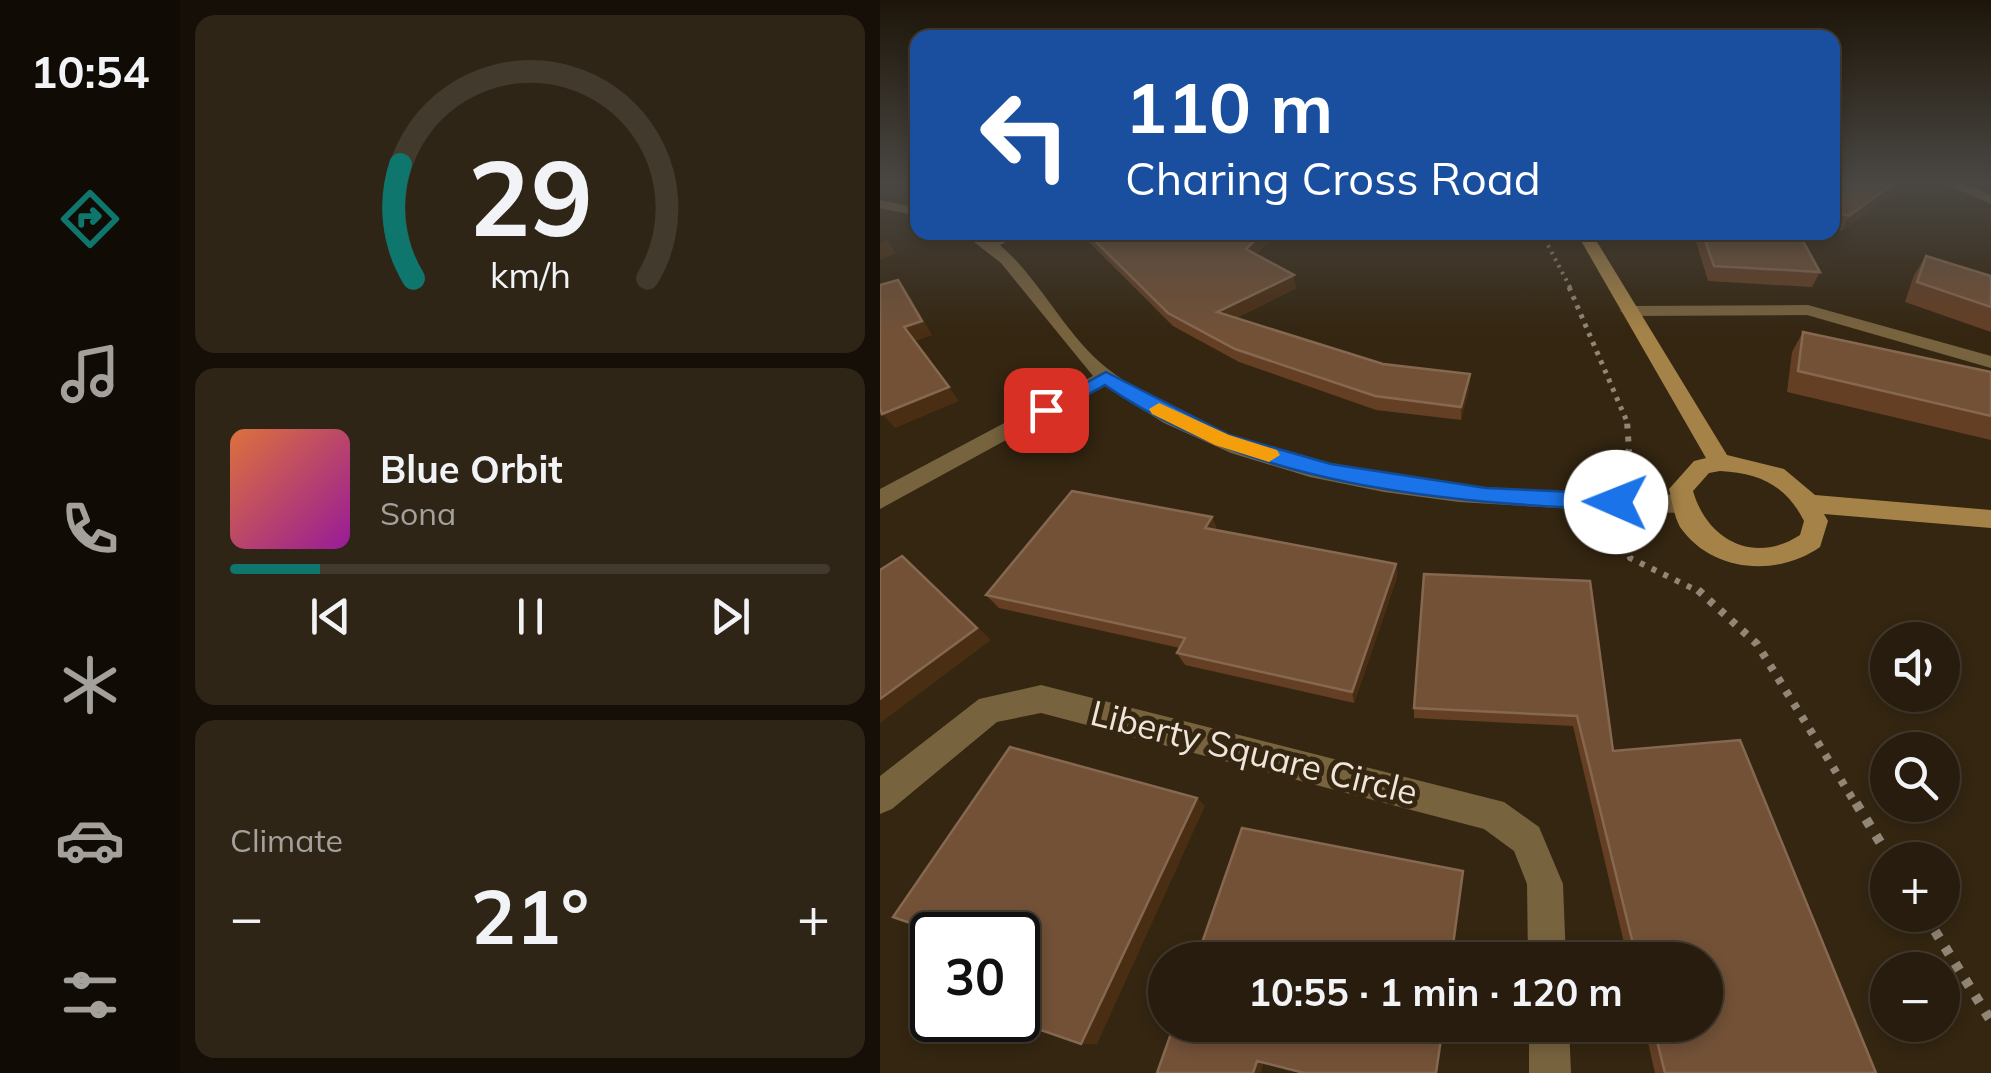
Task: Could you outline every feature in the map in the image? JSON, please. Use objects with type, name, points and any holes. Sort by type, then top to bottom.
[{"type":"street","points":[[985,240],[992,243],[1070,345],[1106,377],[1140,401],[1222,440],[1331,471],[1486,496],[1681,504]]},
{"type":"street","points":[[992,243],[1000,240]]},
{"type":"street","points":[[1588,240],[1720,462]]},
{"type":"street","points":[[1629,311],[1808,310],[1991,362]]},
{"type":"street","points":[[880,500],[1106,377]]},
{"type":"street","points":[[1720,462],[1761,468],[1781,477],[1810,504],[1816,520],[1815,536],[1806,548],[1768,559],[1722,548],[1688,520],[1681,504],[1681,488],[1688,476],[1720,462]]},
{"type":"street","points":[[1810,504],[1991,519]]},
{"type":"street","name":"Liberty Square Circle","points":[[880,797],[990,709],[1041,699],[1492,814],[1527,839],[1545,884],[1547,942]]},
{"type":"street","points":[[1549,1042],[1550,1073]]},
{"type":"path","points":[[1936,932],[1991,1021]]},
{"type":"building","points":[[1094,240],[1255,240],[1246,249],[1294,275],[1217,312],[1383,364],[1470,374],[1461,407],[1375,396],[1235,349],[1168,313]]},
{"type":"building","points":[[1705,240],[1802,240],[1820,272],[1714,266]]},
{"type":"building","points":[[1926,256],[1991,276],[1991,307],[1917,282]]},
{"type":"building","points":[[898,280],[922,321],[904,327],[949,387],[882,414],[880,285]]},
{"type":"building","points":[[1803,332],[1991,372],[1991,416],[1798,371]]},
{"type":"building","points":[[1072,491],[1212,517],[1205,528],[1396,564],[1352,692],[1177,653],[1185,638],[986,595]]},
{"type":"building","points":[[902,556],[977,628],[880,699],[880,570]]},
{"type":"building","points":[[1424,574],[1590,581],[1613,751],[1740,740],[1876,1073],[1665,1073],[1657,1042],[1723,1042],[1723,942],[1633,942],[1577,716],[1414,708]]},
{"type":"building","points":[[1010,747],[1197,798],[1081,1044],[1040,1030],[1040,912],[910,912],[910,923],[893,917]]},
{"type":"building","points":[[1242,828],[1463,871],[1453,942],[1202,942]]},
{"type":"building","points":[[1168,1042],[1441,1042],[1436,1073],[1304,1073],[1257,1061],[1253,1073],[1157,1073]]},
{"type":"slow traffic","points":[[1159,409],[1222,440],[1269,455]]},
{"type":"route","points":[[1046,410],[1106,377],[1140,401],[1222,440],[1331,471],[1411,487],[1486,496],[1616,502]]}]
